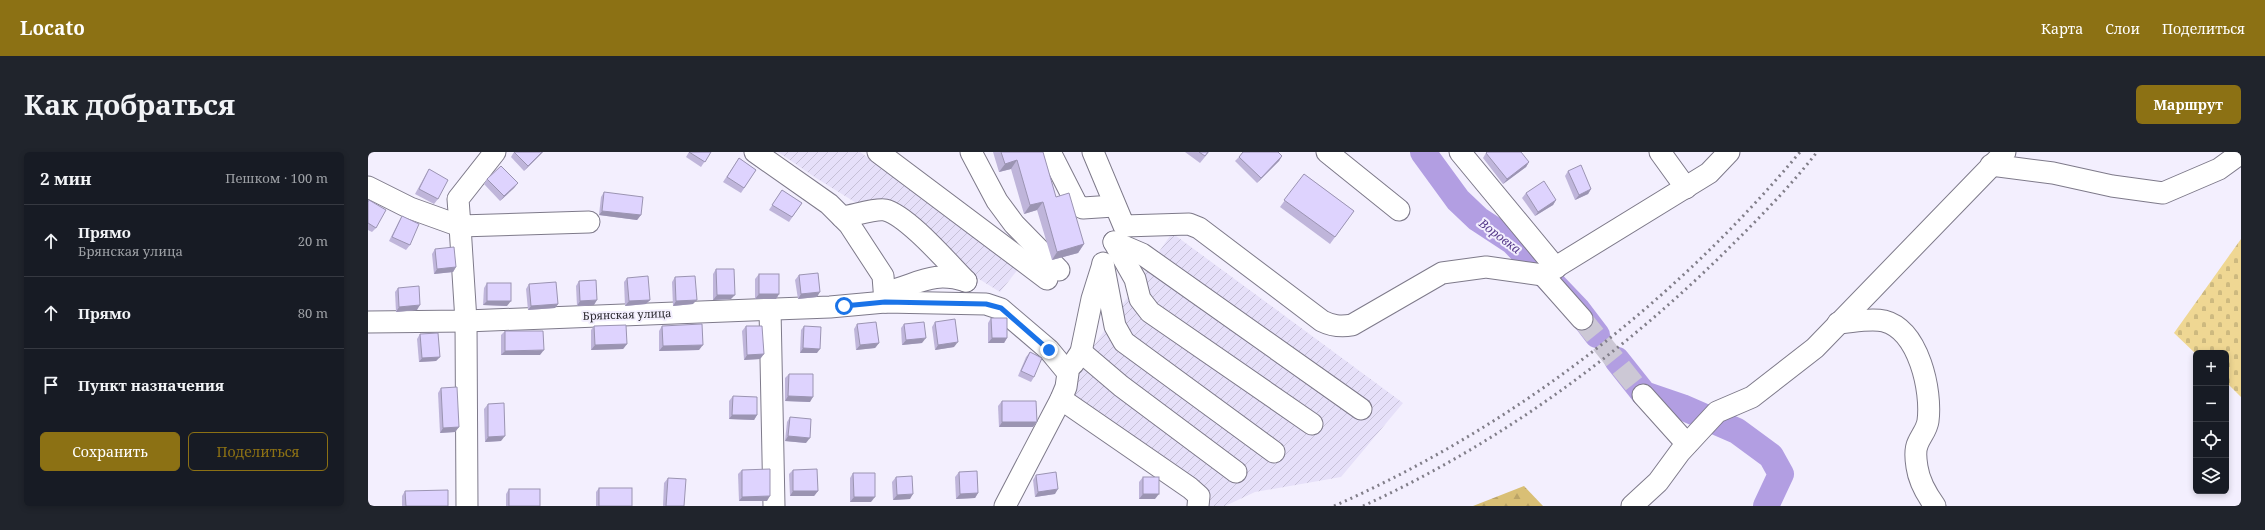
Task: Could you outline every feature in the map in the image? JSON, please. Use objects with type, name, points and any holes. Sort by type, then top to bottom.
[{"type":"street","points":[[467,506],[466,321],[458,199],[495,152]]},
{"type":"street","points":[[755,152],[829,204],[842,217],[880,271],[885,297]]},
{"type":"street","points":[[881,153],[1053,275],[997,201],[972,152]]},
{"type":"street","points":[[1050,152],[1077,205],[1083,208],[1114,206]]},
{"type":"street","points":[[1093,152],[1114,206],[1119,234],[1140,298],[1150,312],[1312,424]]},
{"type":"street","points":[[1327,152],[1399,210]]},
{"type":"street","points":[[1460,152],[1551,270],[1582,319]]},
{"type":"street","points":[[1660,152],[1686,188]]},
{"type":"street","points":[[1119,234],[1189,224],[1199,228],[1322,321],[1332,326],[1352,324],[1442,273],[1486,268],[1551,270],[1709,173],[1728,152]]},
{"type":"street","points":[[1632,506],[1658,482],[1687,444],[1717,412],[1752,397],[1815,348],[1998,159],[2112,186],[2163,193],[2220,169],[2241,153]]},
{"type":"street","points":[[368,187],[410,208],[460,226],[589,222]]},
{"type":"street","points":[[842,217],[884,210],[899,218],[919,234],[966,281],[952,277],[934,276],[885,297]]},
{"type":"street","points":[[994,506],[1005,506],[1061,399],[1066,387],[1068,373],[1081,352],[1092,299],[1103,263],[1119,234]]},
{"type":"street","points":[[1119,234],[1142,254],[1361,409]]},
{"type":"street","points":[[1103,263],[1115,326],[1124,342],[1274,452]]},
{"type":"street","points":[[885,297],[986,304],[1001,308],[1049,350],[1068,373]]},
{"type":"street","name":"Брянская улица","points":[[368,322],[466,321],[830,307],[885,297]]},
{"type":"street","points":[[770,309],[774,506]]},
{"type":"street","points":[[1838,323],[1865,320],[1885,322],[1900,331],[1911,344],[1924,368],[1929,396],[1928,423],[1916,445],[1917,468],[1926,493],[1935,506]]},
{"type":"street","points":[[1081,352],[1121,386],[1236,472]]},
{"type":"street","points":[[1643,396],[1687,444]]},
{"type":"street","points":[[1061,399],[1190,488],[1199,496],[1198,506]]},
{"type":"shaded area","points":[[778,152],[860,152],[1019,268],[1000,292],[816,178]]},
{"type":"shaded area","points":[[1172,233],[1403,403],[1341,477],[1255,492],[1225,506],[1206,506],[1059,396]]},
{"type":"green space","points":[[2241,239],[2241,397],[2229,385],[2229,350],[2193,351],[2174,333]]},
{"type":"green space","points":[[1524,486],[1543,506],[1473,506]]},
{"type":"building","points":[[514,152],[542,152],[528,166]]},
{"type":"building","points":[[689,152],[711,152],[705,162]]},
{"type":"building","points":[[1001,152],[1043,152],[1056,197],[1069,193],[1084,244],[1057,252],[1043,202],[1030,205],[1017,160],[1005,164]]},
{"type":"building","points":[[1199,152],[1208,152],[1205,156]]},
{"type":"building","points":[[1243,152],[1278,152],[1282,156],[1261,178],[1239,157]]},
{"type":"building","points":[[1521,152],[1529,162],[1507,179],[1486,153]]},
{"type":"building","points":[[739,158],[756,170],[744,188],[727,177]]},
{"type":"building","points":[[1581,165],[1591,189],[1579,195],[1568,171]]},
{"type":"building","points":[[501,166],[518,183],[504,196],[487,179]]},
{"type":"building","points":[[429,169],[448,180],[438,199],[419,189]]},
{"type":"building","points":[[1304,174],[1354,211],[1335,237],[1284,200]]},
{"type":"building","points":[[1544,181],[1556,200],[1538,212],[1526,193]]},
{"type":"building","points":[[782,190],[802,203],[792,217],[772,205]]},
{"type":"building","points":[[604,192],[643,197],[641,215],[602,211]]},
{"type":"building","points":[[369,200],[386,210],[376,228],[368,223]]},
{"type":"building","points":[[402,216],[419,224],[410,245],[392,237]]},
{"type":"building","points":[[454,247],[456,267],[437,269],[435,249]]},
{"type":"building","points":[[716,269],[734,269],[735,295],[717,295]]},
{"type":"building","points":[[818,273],[820,292],[801,294],[799,275]]},
{"type":"building","points":[[759,274],[779,274],[779,294],[759,294]]},
{"type":"building","points":[[648,276],[650,300],[629,301],[627,278]]},
{"type":"building","points":[[695,276],[697,300],[676,301],[675,277]]},
{"type":"building","points":[[596,280],[597,300],[580,301],[579,281]]},
{"type":"building","points":[[556,282],[558,304],[531,306],[529,284]]},
{"type":"building","points":[[487,283],[511,283],[511,301],[487,301]]},
{"type":"building","points":[[419,286],[420,305],[399,307],[398,288]]},
{"type":"building","points":[[991,318],[1007,318],[1007,338],[992,338]]},
{"type":"building","points":[[955,319],[958,342],[938,345],[935,322]]},
{"type":"building","points":[[876,322],[879,343],[860,345],[857,324]]},
{"type":"building","points":[[924,322],[926,338],[906,340],[904,324]]},
{"type":"building","points":[[702,324],[703,345],[663,346],[662,326]]},
{"type":"building","points":[[626,325],[627,344],[595,345],[594,326]]},
{"type":"building","points":[[746,326],[762,326],[764,354],[747,355]]},
{"type":"building","points":[[804,326],[821,327],[820,349],[803,348]]},
{"type":"building","points":[[505,331],[543,331],[544,350],[505,351]]},
{"type":"building","points":[[438,333],[440,357],[422,358],[420,334]]},
{"type":"building","points":[[1030,352],[1042,358],[1034,377],[1021,371]]},
{"type":"building","points":[[789,374],[813,374],[813,397],[788,396]]},
{"type":"building","points":[[457,387],[459,427],[443,428],[441,388]]},
{"type":"building","points":[[733,396],[757,397],[757,415],[732,415]]},
{"type":"building","points":[[1002,401],[1036,401],[1037,422],[1002,422]]},
{"type":"building","points":[[504,403],[505,436],[488,437],[488,404]]},
{"type":"building","points":[[790,417],[811,419],[810,438],[788,436]]},
{"type":"building","points":[[770,469],[770,496],[742,497],[742,470]]},
{"type":"building","points":[[817,469],[818,491],[793,491],[793,470]]},
{"type":"building","points":[[977,471],[978,493],[960,494],[959,472]]},
{"type":"building","points":[[1056,472],[1058,489],[1038,492],[1036,475]]},
{"type":"building","points":[[853,473],[875,473],[875,497],[854,497]]},
{"type":"building","points":[[912,476],[913,494],[897,495],[896,477]]},
{"type":"building","points":[[1143,477],[1159,477],[1159,494],[1143,494]]},
{"type":"building","points":[[668,478],[686,479],[684,506],[666,506]]},
{"type":"building","points":[[599,488],[632,488],[632,506],[599,506]]},
{"type":"building","points":[[509,489],[540,489],[540,506],[509,506]]},
{"type":"building","points":[[448,490],[448,506],[406,506],[405,491]]},
{"type":"waterway","name":"Воровка","points":[[1423,152],[1458,200],[1478,219],[1513,242],[1578,310],[1597,335]]},
{"type":"waterway","name":"Воровка","points":[[1617,360],[1644,394],[1682,407],[1737,431],[1771,456],[1781,474],[1766,506]]},
{"type":"tunnel","points":[[1582,319],[1643,395]]},
{"type":"railway","points":[[1334,506],[1400,474],[1465,439],[1527,399],[1587,356],[1644,310],[1699,260],[1751,207],[1800,152]]},
{"type":"railway","points":[[1363,506],[1415,481],[1465,453],[1515,422],[1609,355],[1654,318],[1738,239],[1779,197],[1817,152]]},
{"type":"route","points":[[844,306],[885,302],[986,304],[1001,308],[1049,350]]}]
